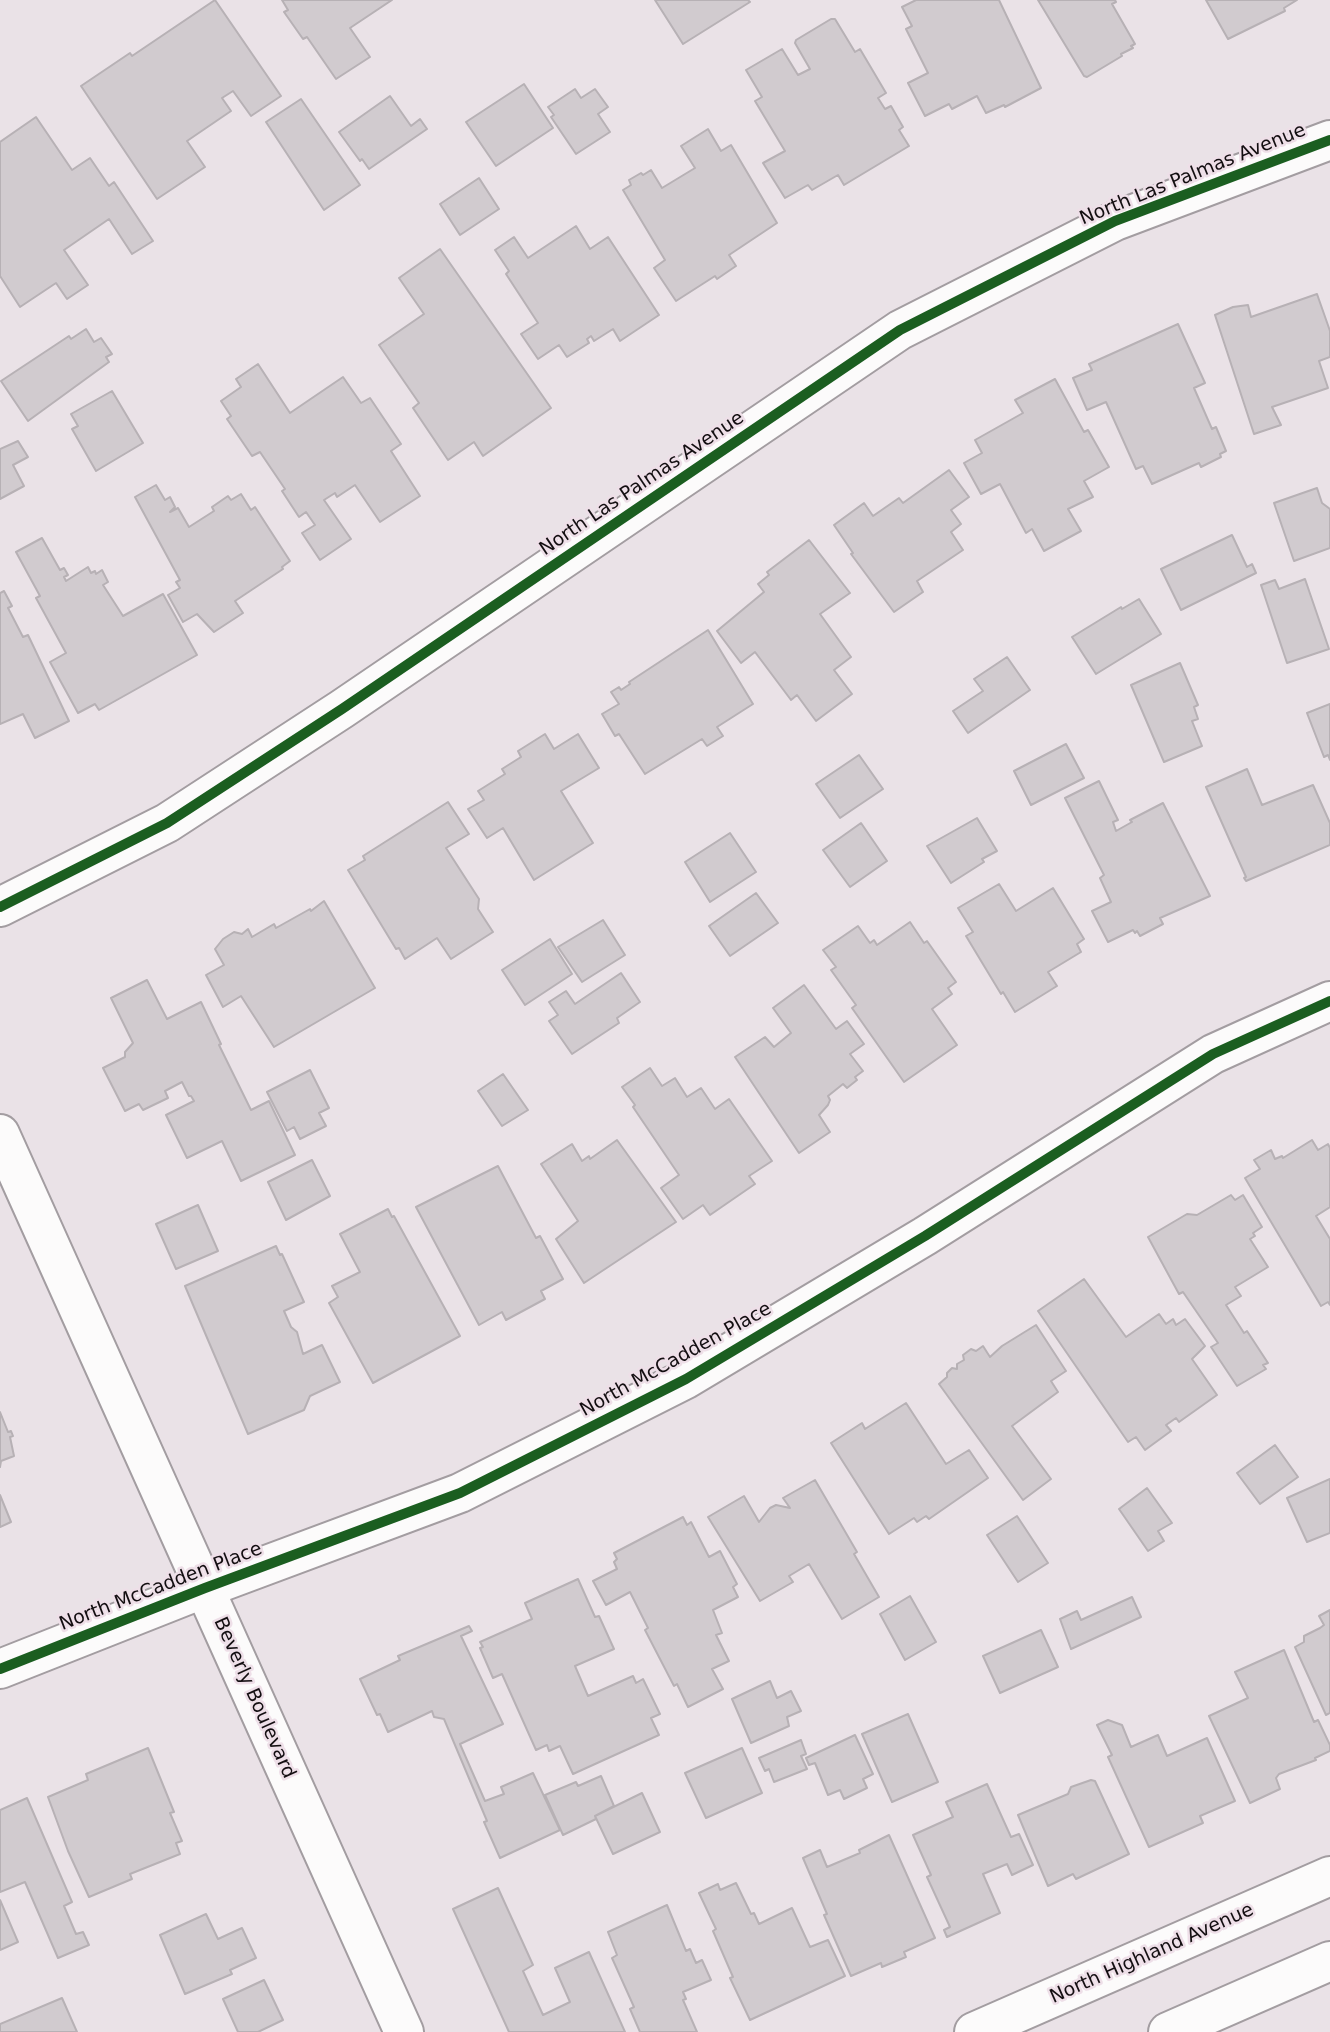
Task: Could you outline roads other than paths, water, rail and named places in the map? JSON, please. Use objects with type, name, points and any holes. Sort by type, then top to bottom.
[{"type":"street","name":"North Las Palmas Avenue","points":[[0,907],[167,823],[342,709],[900,330],[1115,221],[1330,139]]},
{"type":"street","name":"North McCadden Place","points":[[0,1669],[205,1588],[460,1493],[685,1379],[925,1237],[1213,1055],[1330,1001]]},
{"type":"street","name":"Beverly Boulevard","points":[[0,1133],[404,2032]]},
{"type":"street","name":"North Highland Avenue","points":[[974,2032],[1330,1876]]},
{"type":"street","points":[[1168,2032],[1330,1961]]}]
